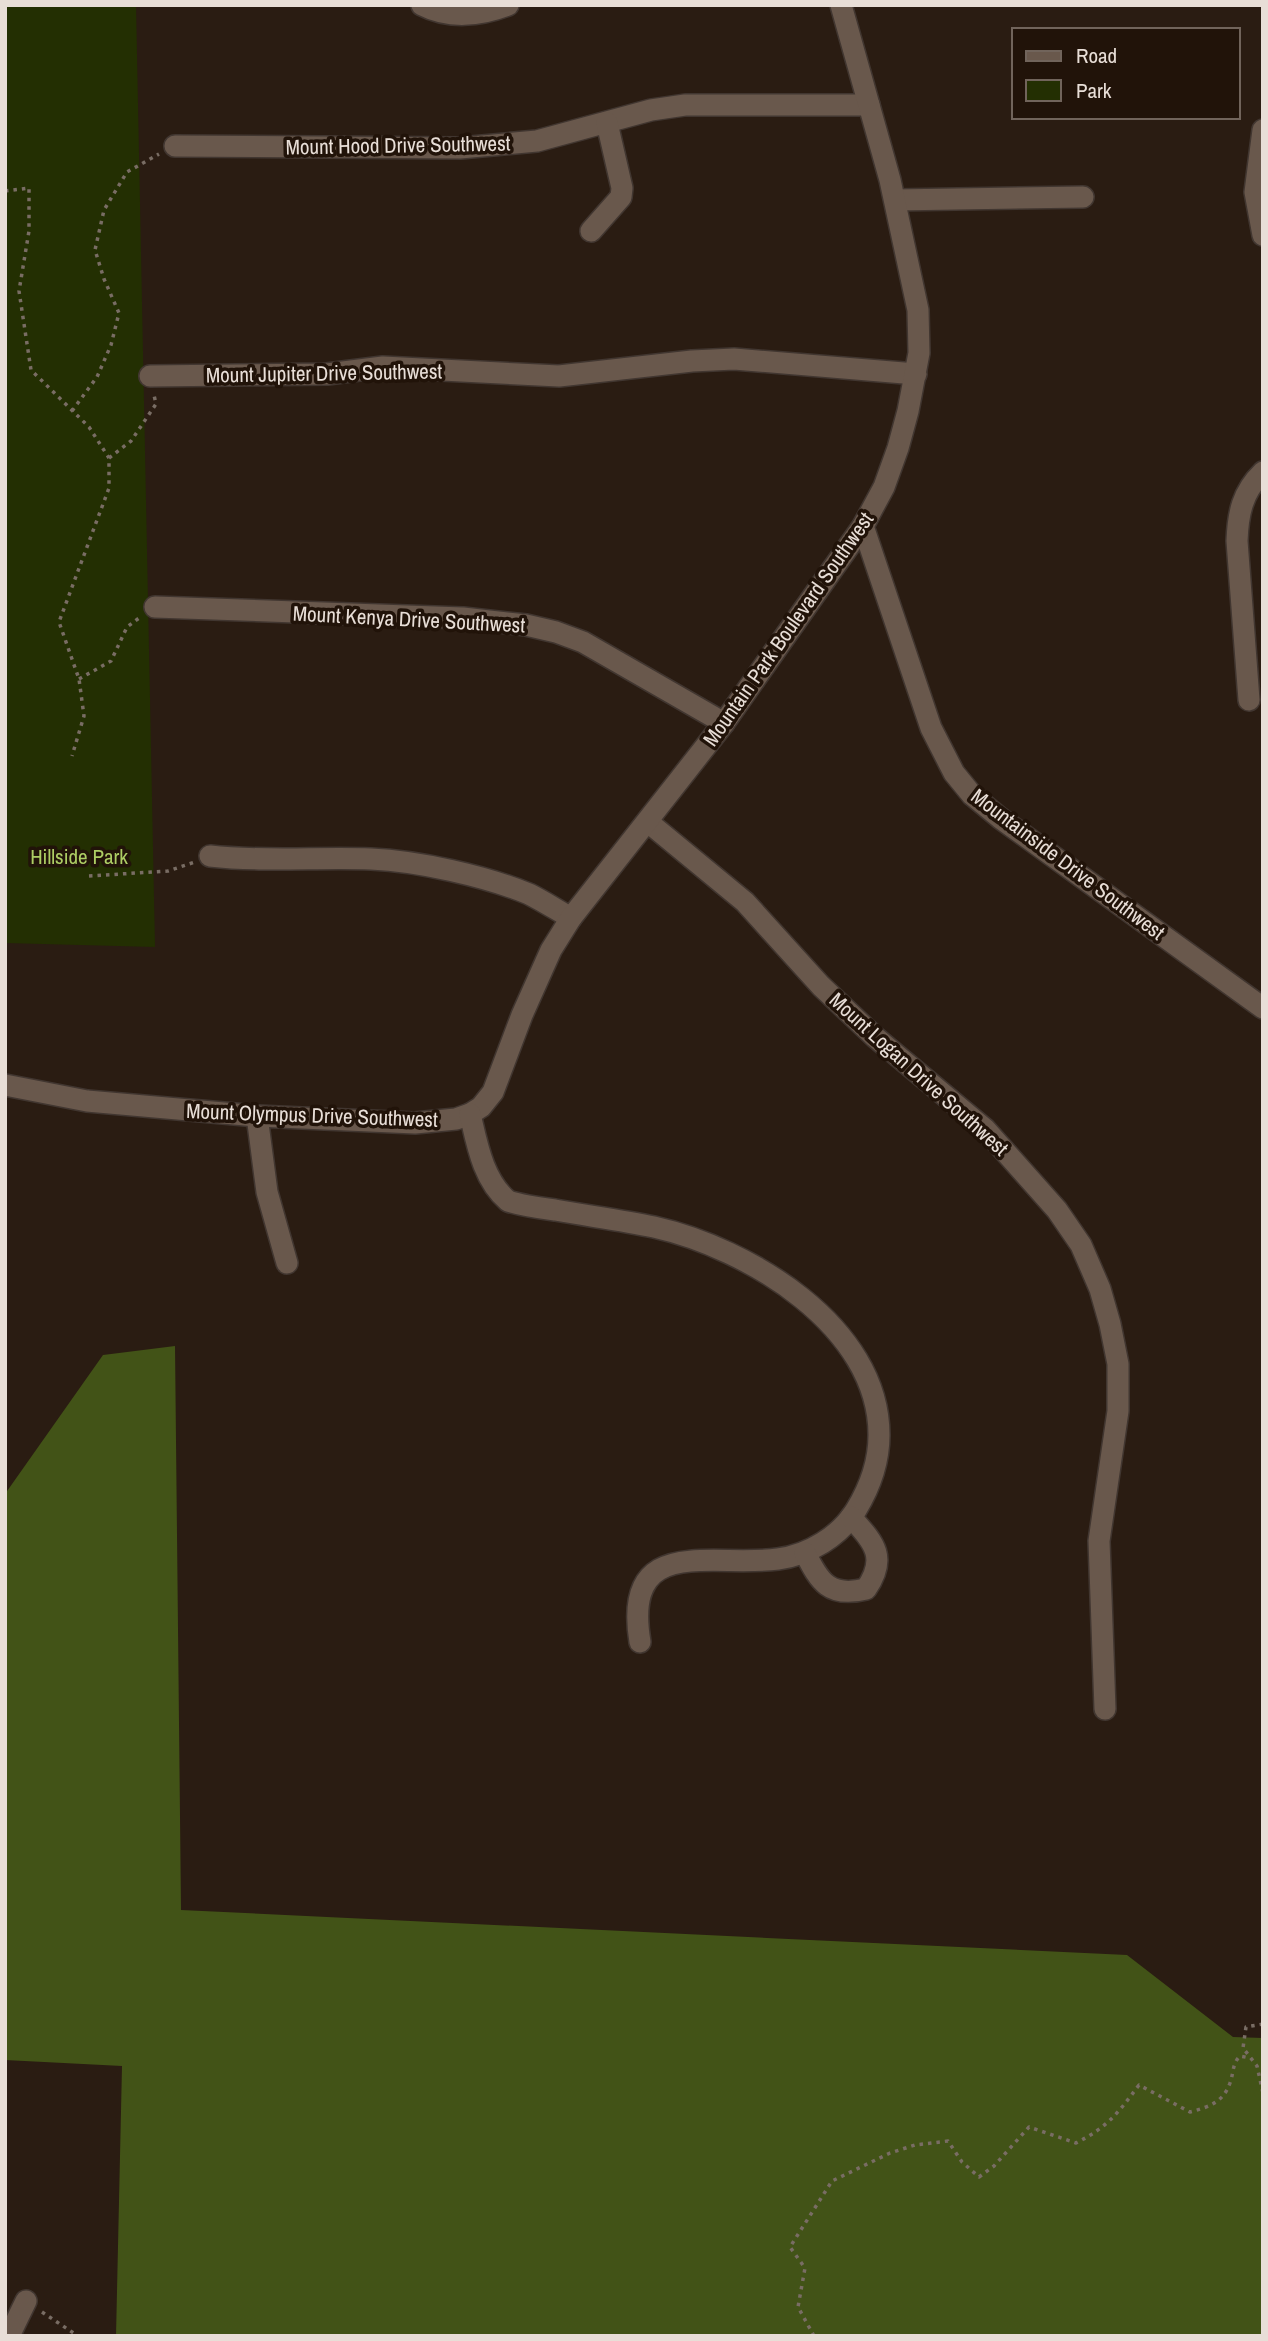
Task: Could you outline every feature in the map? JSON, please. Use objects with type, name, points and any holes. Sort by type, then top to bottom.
[{"type":"street","points":[[422,5],[439,12],[461,15],[483,13],[508,5]]},
{"type":"street","name":"Mountain Park Boulevard Southwest","points":[[470,1114],[481,1107],[493,1091],[551,950],[571,918],[724,723],[863,526],[884,486],[898,448],[916,374],[919,353],[918,310],[895,200],[841,5]]},
{"type":"street","name":"Mount Hood Drive Southwest","points":[[174,146],[460,148],[537,141],[650,110],[685,105],[869,105]]},
{"type":"street","points":[[591,231],[621,197],[622,188],[607,122]]},
{"type":"street","points":[[1263,130],[1255,192],[1263,235]]},
{"type":"street","points":[[895,200],[1083,197]]},
{"type":"street","name":"Mount Jupiter Drive Southwest","points":[[150,376],[327,374],[383,368],[559,376],[692,360],[734,359],[916,374]]},
{"type":"street","points":[[1249,699],[1237,541],[1238,516],[1244,496],[1263,472]]},
{"type":"street","name":"Mountainside Drive Southwest","points":[[863,526],[931,728],[954,773],[972,795],[1263,1008]]},
{"type":"street","name":"Mount Kenya Drive Southwest","points":[[155,607],[463,618],[526,625],[583,642],[724,723]]},
{"type":"street","name":"Mount Logan Drive Southwest","points":[[648,822],[745,902],[821,986],[875,1037],[985,1129],[1057,1210],[1081,1245],[1100,1289],[1118,1364],[1118,1411],[1099,1541],[1105,1709]]},
{"type":"street","points":[[210,856],[257,860],[374,859],[413,864],[502,885],[530,895],[571,918]]},
{"type":"street","name":"Mount Olympus Drive Southwest","points":[[5,1085],[87,1101],[257,1116],[415,1123],[435,1122],[470,1114]]},
{"type":"street","points":[[470,1114],[481,1156],[491,1180],[500,1194],[508,1200],[652,1227],[709,1243],[740,1257],[790,1289],[821,1313],[842,1338],[872,1389],[879,1435],[875,1466],[867,1492],[851,1517],[832,1536],[805,1553],[756,1561],[688,1560],[660,1569],[649,1577],[642,1590],[637,1623],[640,1642]]},
{"type":"street","points":[[257,1116],[267,1192],[287,1263]]},
{"type":"street","points":[[805,1553],[818,1579],[831,1589],[849,1593],[866,1589],[878,1564],[876,1551],[868,1536],[851,1517]]},
{"type":"street","points":[[9,2336],[26,2301]]},
{"type":"path","points":[[72,411],[97,377],[111,345],[119,313],[95,250],[104,210],[127,172],[174,146]]},
{"type":"path","points":[[5,191],[29,188],[29,231],[19,291],[31,370],[89,427],[109,458],[109,488],[58,622],[79,679],[84,716],[72,756]]},
{"type":"path","points":[[109,458],[131,440],[156,404],[150,376]]},
{"type":"path","points":[[79,679],[111,661],[127,627],[155,607]]},
{"type":"path","points":[[89,876],[168,871],[210,856]]},
{"type":"path","points":[[1263,2024],[1247,2027],[1242,2048],[1257,2066],[1263,2093]]},
{"type":"path","points":[[814,2336],[798,2307],[805,2268],[790,2247],[832,2181],[890,2153],[915,2145],[948,2141],[962,2162],[979,2177],[994,2166],[1029,2127],[1076,2143],[1097,2133],[1116,2115],[1139,2085],[1190,2112],[1213,2106],[1230,2085],[1234,2062],[1240,2056],[1250,2058]]},
{"type":"green space","name":"Hillside Park","points":[[5,5],[136,5],[155,947],[5,943]]},
{"type":"green space","points":[[175,1346],[181,1910],[1127,1955],[1233,2037],[1263,2038],[1263,2336],[116,2336],[122,2066],[5,2060],[5,1494],[103,1355]]}]
